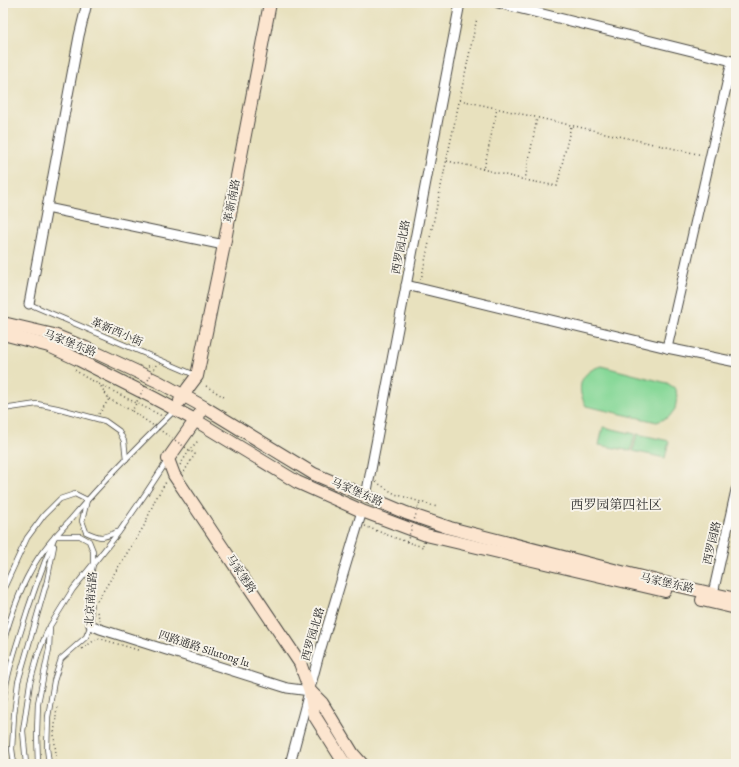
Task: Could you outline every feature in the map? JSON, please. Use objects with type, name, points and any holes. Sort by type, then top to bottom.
[{"type":"main road","name":"革新南路","points":[[175,410],[183,395],[197,376],[224,245],[270,3]]},
{"type":"main road","name":"马家堡东路","points":[[3,322],[54,335],[86,348],[159,382],[204,407],[314,474],[406,513],[450,528],[657,581],[712,597],[736,608]]},
{"type":"main road","name":"马家堡东路","points":[[3,334],[49,346],[84,362],[195,420],[297,482],[362,511],[426,535],[712,597],[736,599]]},
{"type":"main road","name":"北京南站路","points":[[168,460],[204,407]]},
{"type":"main road","name":"马家堡路","points":[[168,460],[178,473],[300,663],[310,691],[314,715],[346,764]]},
{"type":"main road","name":"马家堡路","points":[[310,691],[322,703],[353,754],[362,764]]},
{"type":"street","points":[[29,304],[79,36],[88,3]]},
{"type":"street","name":"西罗园北路","points":[[366,496],[460,3]]},
{"type":"street","points":[[498,3],[734,61],[710,157],[667,348]]},
{"type":"street","points":[[47,208],[224,245]]},
{"type":"street","points":[[406,285],[667,348],[736,362]]},
{"type":"street","name":"西罗园路","points":[[712,597],[736,490]]},
{"type":"street","name":"西罗园北路","points":[[290,764],[318,658],[362,511]]},
{"type":"street","name":"四路通路 Silutong lu","points":[[96,623],[100,629],[287,688],[310,691]]},
{"type":"lane","name":"革新西小街","points":[[29,304],[197,376]]},
{"type":"lane","points":[[3,409],[37,404],[105,421],[119,431],[124,441],[126,458]]},
{"type":"lane","points":[[3,643],[11,615],[30,572],[43,550],[126,458],[175,410]]},
{"type":"lane","name":"北京南站路","points":[[49,764],[46,748],[48,717],[54,681],[61,659],[86,637],[96,623],[90,581],[94,564],[119,532],[168,460]]},
{"type":"lane","points":[[3,590],[27,538],[44,514],[60,499],[75,494],[87,500]]},
{"type":"lane","points":[[87,500],[82,521],[86,532],[96,537],[105,537],[119,532]]},
{"type":"lane","points":[[26,764],[24,731],[30,682],[38,654],[50,626],[73,589],[94,564],[93,551],[89,541],[80,536],[55,536]]},
{"type":"lane","points":[[3,702],[14,653],[26,614],[40,572],[55,536]]},
{"type":"lane","points":[[14,764],[12,749],[18,682],[47,581],[55,536]]},
{"type":"lane","points":[[38,764],[38,703],[49,649],[50,626]]},
{"type":"path","points":[[419,288],[477,18]]},
{"type":"path","points":[[460,100],[710,157]]},
{"type":"path","points":[[482,169],[484,169],[497,108]]},
{"type":"path","points":[[525,180],[537,118]]},
{"type":"path","points":[[447,161],[525,180],[557,186],[571,125]]},
{"type":"path","points":[[132,411],[156,365],[146,366]]},
{"type":"path","points":[[73,368],[85,377],[166,418]]},
{"type":"path","points":[[95,604],[144,526],[155,500],[164,484],[178,473],[195,454],[132,411],[109,399],[100,384]]},
{"type":"path","points":[[206,386],[224,397]]},
{"type":"path","points":[[96,418],[109,399]]},
{"type":"path","points":[[178,473],[191,448],[198,441]]},
{"type":"path","points":[[370,478],[395,494],[437,507]]},
{"type":"path","points":[[407,542],[420,502]]},
{"type":"path","points":[[359,523],[380,533],[423,547]]},
{"type":"path","points":[[96,623],[97,610]]},
{"type":"path","points":[[82,650],[98,638],[142,652]]},
{"type":"path","points":[[57,700],[54,735],[57,764]]},
{"type":"green space","points":[[601,366],[667,383],[676,389],[677,398],[675,409],[669,417],[657,422],[586,406],[581,394],[581,383],[588,372]]},
{"type":"green space","points":[[603,427],[635,434],[631,451],[599,445]]},
{"type":"green space","points":[[637,434],[669,441],[665,458],[633,451]]},
{"type":"district","name":"西罗园第四社区","points":[[616,504]]}]
